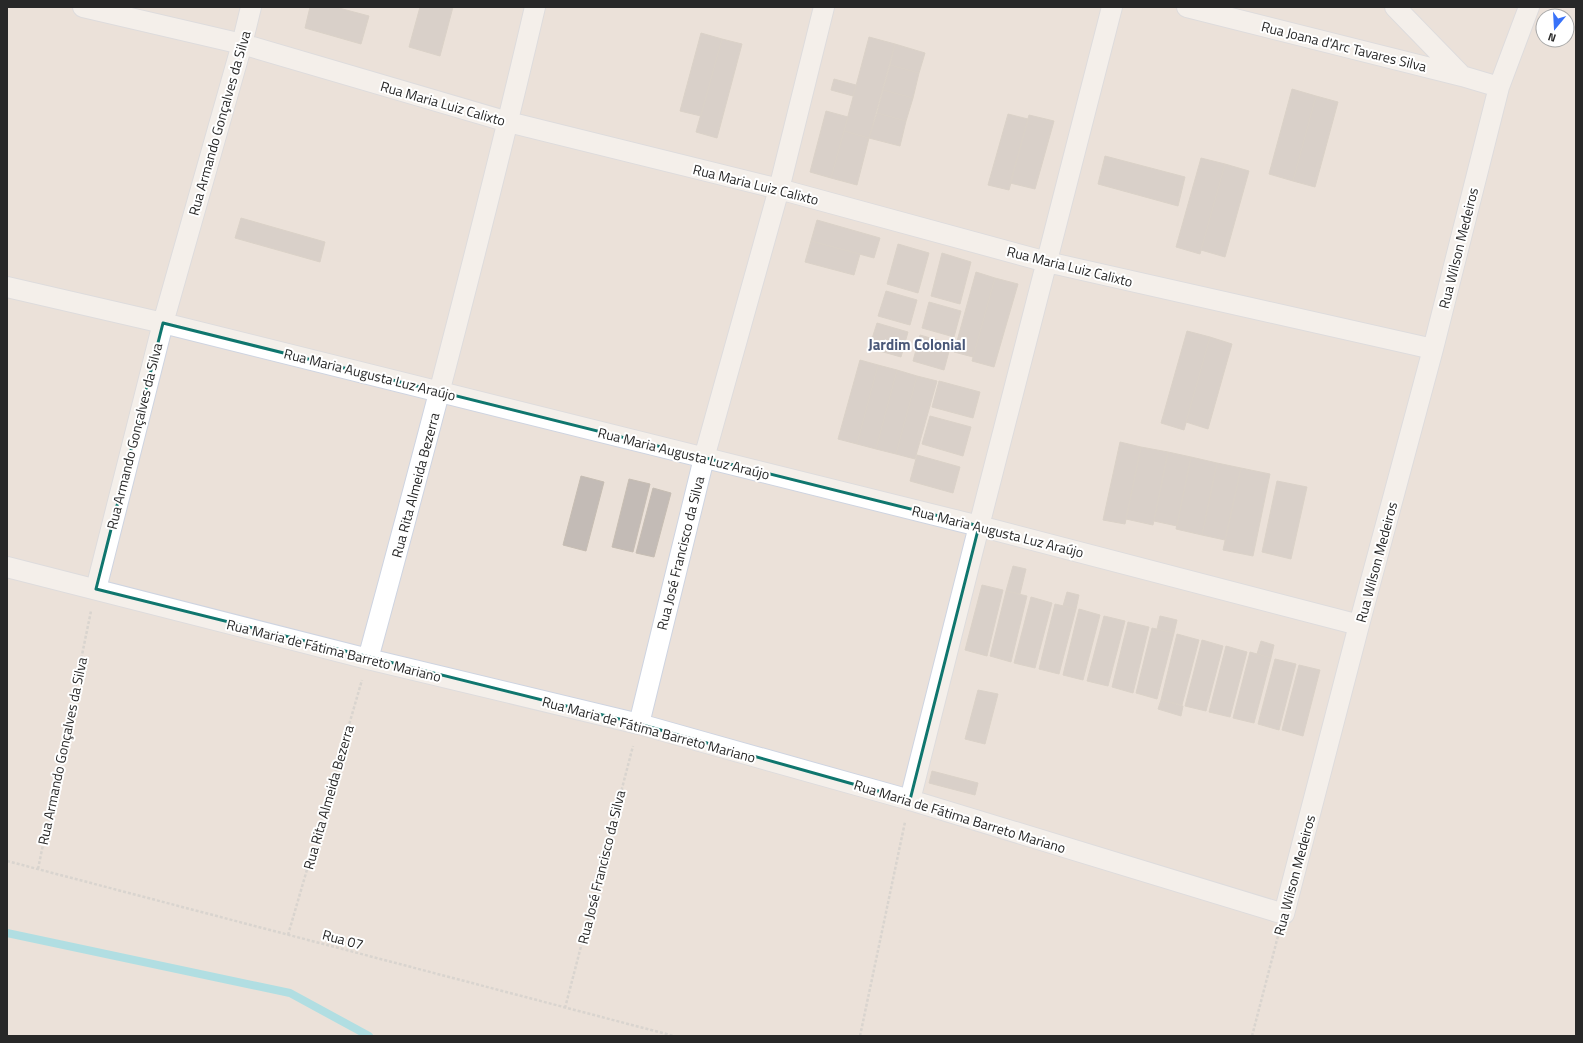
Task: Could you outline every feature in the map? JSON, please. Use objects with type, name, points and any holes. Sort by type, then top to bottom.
[{"type":"street","name":"Rua Maria Luiz Calixto","points":[[83,7],[242,44],[508,122],[779,189],[1047,262],[1433,349]]},
{"type":"street","name":"Rua Armando Gonçalves da Silva","points":[[96,589],[163,322],[242,44],[251,7]]},
{"type":"street","name":"Rua Rita Almeida Bezerra","points":[[368,659],[441,391],[535,7]]},
{"type":"street","name":"Rua José Francisco da Silva","points":[[639,724],[704,458],[779,189],[824,7]]},
{"type":"street","points":[[910,800],[978,526],[1112,7]]},
{"type":"street","name":"Rua Joana d'Arc Tavares Silva","points":[[1187,7],[1462,76],[1500,87]]},
{"type":"street","points":[[1395,7],[1462,76]]},
{"type":"street","name":"Rua Wilson Medeiros","points":[[1284,914],[1433,349],[1500,87],[1529,7]]},
{"type":"street","name":"Rua Maria Augusta Luz Araújo","points":[[7,287],[163,322],[441,391],[978,526],[1359,625]]},
{"type":"street","name":"Rua Maria de Fátima Barreto Mariano","points":[[7,567],[368,659],[639,724],[910,800],[1284,914]]},
{"type":"path","name":"Rua Armando Gonçalves da Silva","points":[[38,869],[96,589]]},
{"type":"path","name":"Rua Rita Almeida Bezerra","points":[[288,935],[368,659]]},
{"type":"path","name":"Rua José Francisco da Silva","points":[[565,1008],[639,724]]},
{"type":"path","points":[[860,1036],[910,800]]},
{"type":"path","name":"Rua 07","points":[[7,862],[674,1036]]},
{"type":"path","name":"Rua Wilson Medeiros","points":[[1252,1036],[1284,914]]},
{"type":"highlighted area","points":[[163,323],[979,526],[910,800],[639,724],[96,589]]},
{"type":"building","points":[[310,7],[335,7],[369,16],[361,44],[305,28]]},
{"type":"building","points":[[420,7],[453,7],[440,56],[409,47]]},
{"type":"building","points":[[701,33],[722,39],[701,116],[680,111]]},
{"type":"building","points":[[869,37],[895,44],[869,138],[844,131]]},
{"type":"building","points":[[722,39],[742,44],[717,138],[696,132]]},
{"type":"building","points":[[895,44],[925,53],[919,73],[890,65]]},
{"type":"building","points":[[890,65],[919,73],[913,98],[883,90]]},
{"type":"building","points":[[834,79],[856,85],[853,96],[831,90]]},
{"type":"building","points":[[1292,89],[1316,96],[1293,181],[1269,174]]},
{"type":"building","points":[[883,90],[913,98],[906,121],[877,113]]},
{"type":"building","points":[[1316,96],[1338,102],[1315,187],[1293,181]]},
{"type":"building","points":[[826,111],[848,117],[831,178],[810,172]]},
{"type":"building","points":[[877,113],[906,121],[900,146],[869,138]]},
{"type":"building","points":[[1008,114],[1028,119],[1009,190],[988,185]]},
{"type":"building","points":[[1029,115],[1054,121],[1035,189],[1010,183]]},
{"type":"building","points":[[844,131],[869,138],[857,185],[831,178]]},
{"type":"building","points":[[1105,156],[1185,177],[1178,206],[1098,184]]},
{"type":"building","points":[[1201,158],[1225,164],[1200,254],[1176,247]]},
{"type":"building","points":[[1225,164],[1249,171],[1225,257],[1201,250]]},
{"type":"building","points":[[241,218],[325,242],[320,262],[235,238]]},
{"type":"building","points":[[817,220],[880,238],[874,258],[811,241]]},
{"type":"building","points":[[811,241],[860,254],[854,275],[805,262]]},
{"type":"building","points":[[898,244],[929,253],[918,293],[887,284]]},
{"type":"building","points":[[942,253],[971,262],[960,304],[931,296]]},
{"type":"building","points":[[976,272],[995,278],[973,357],[954,352]]},
{"type":"building","points":[[995,278],[1018,284],[994,367],[972,361]]},
{"type":"building","points":[[886,291],[917,300],[910,325],[878,316]]},
{"type":"building","points":[[929,302],[961,311],[954,337],[922,328]]},
{"type":"building","points":[[877,323],[908,332],[901,357],[869,348]]},
{"type":"building","points":[[1187,331],[1210,337],[1184,430],[1161,423]]},
{"type":"building","points":[[920,335],[951,344],[944,370],[913,361]]},
{"type":"building","points":[[1210,337],[1232,344],[1208,429],[1186,422]]},
{"type":"building","points":[[860,360],[878,365],[857,444],[838,439]]},
{"type":"building","points":[[878,365],[897,370],[876,449],[857,444]]},
{"type":"building","points":[[897,370],[917,376],[896,454],[876,449]]},
{"type":"building","points":[[917,376],[937,381],[915,459],[896,454]]},
{"type":"building","points":[[939,381],[980,392],[973,418],[932,407]]},
{"type":"building","points":[[930,416],[971,427],[963,456],[922,444]]},
{"type":"building","points":[[1120,442],[1141,447],[1125,524],[1103,520]]},
{"type":"building","points":[[1141,447],[1168,452],[1153,525],[1126,519]]},
{"type":"building","points":[[1168,452],[1191,457],[1177,526],[1154,521]]},
{"type":"building","points":[[917,455],[960,467],[953,493],[910,481]]},
{"type":"building","points":[[1191,457],[1217,463],[1202,535],[1176,529]]},
{"type":"building","points":[[1217,463],[1241,468],[1225,540],[1202,535]]},
{"type":"building","points":[[1241,468],[1270,474],[1253,556],[1223,550]]},
{"type":"building","points":[[581,476],[604,482],[586,551],[563,545]]},
{"type":"building","points":[[629,479],[650,484],[633,552],[612,547]]},
{"type":"building","points":[[1277,481],[1307,487],[1291,559],[1262,552]]},
{"type":"building","points":[[653,488],[671,493],[654,557],[636,553]]},
{"type":"building","points":[[1013,566],[1026,569],[1020,594],[1006,591]]},
{"type":"building","points":[[982,585],[1003,590],[987,656],[965,650]]},
{"type":"building","points":[[1006,591],[1027,596],[1011,662],[990,656]]},
{"type":"building","points":[[1067,592],[1079,595],[1076,609],[1063,606]]},
{"type":"building","points":[[1031,597],[1052,603],[1035,668],[1014,663]]},
{"type":"building","points":[[1055,604],[1076,609],[1059,674],[1039,669]]},
{"type":"building","points":[[1079,609],[1100,615],[1083,680],[1063,675]]},
{"type":"building","points":[[1104,616],[1125,621],[1108,686],[1087,681]]},
{"type":"building","points":[[1160,616],[1177,620],[1174,633],[1157,629]]},
{"type":"building","points":[[1128,622],[1149,627],[1133,693],[1112,687]]},
{"type":"building","points":[[1152,628],[1174,633],[1157,699],[1136,693]]},
{"type":"building","points":[[1177,634],[1199,640],[1182,705],[1161,700]]},
{"type":"building","points":[[1202,640],[1223,646],[1206,711],[1185,706]]},
{"type":"building","points":[[1261,641],[1274,645],[1271,658],[1257,654]]},
{"type":"building","points":[[1226,646],[1247,652],[1230,717],[1209,712]]},
{"type":"building","points":[[1250,652],[1271,658],[1254,723],[1233,718]]},
{"type":"building","points":[[1275,659],[1296,664],[1279,730],[1258,724]]},
{"type":"building","points":[[1299,665],[1320,670],[1303,736],[1282,730]]},
{"type":"building","points":[[978,690],[998,694],[985,744],[965,739]]},
{"type":"building","points":[[1161,700],[1183,706],[1181,716],[1158,709]]},
{"type":"building","points":[[932,771],[978,783],[975,795],[929,783]]},
{"type":"waterway","points":[[7,933],[290,993],[369,1036]]},
{"type":"district","name":"Jardim Colonial","points":[[917,344]]}]
